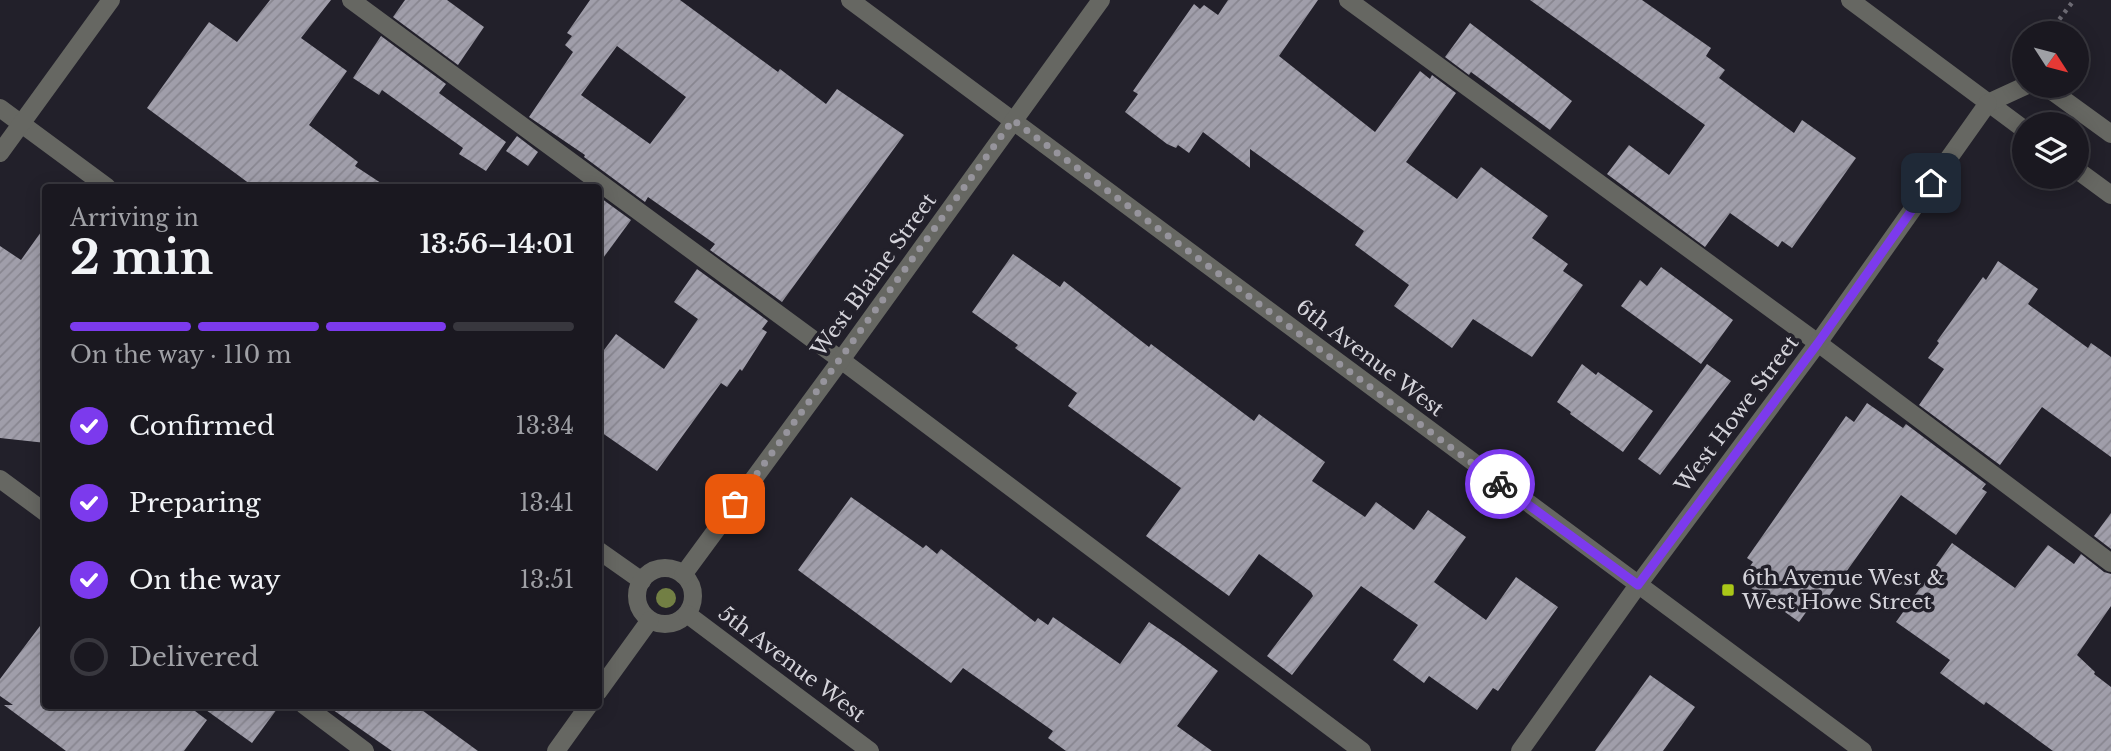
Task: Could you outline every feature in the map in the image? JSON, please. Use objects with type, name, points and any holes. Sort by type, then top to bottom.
[{"type":"street","points":[[0,153],[111,0]]},
{"type":"street","points":[[351,0],[601,184]]},
{"type":"street","name":"6th Avenue West","points":[[850,0],[1863,751]]},
{"type":"street","name":"West Blaine Street","points":[[683,575],[1101,0]]},
{"type":"street","points":[[1348,0],[1818,343],[2111,563]]},
{"type":"street","points":[[1850,0],[2012,121]]},
{"type":"street","points":[[1987,103],[2012,92]]},
{"type":"street","points":[[2062,98],[2111,134]]},
{"type":"street","name":"West Howe Street","points":[[1520,751],[1638,585],[1818,343],[1987,103]]},
{"type":"street","points":[[0,107],[103,184]]},
{"type":"street","points":[[2089,179],[2111,195]]},
{"type":"street","points":[[602,184],[1362,751]]},
{"type":"street","points":[[0,479],[42,510]]},
{"type":"street","points":[[602,553],[642,581]]},
{"type":"street","points":[[669,568],[683,575],[691,585],[693,594],[687,614],[676,623],[650,620],[639,606],[639,587],[642,581],[650,572],[660,569],[669,568]]},
{"type":"street","name":"5th Avenue West","points":[[687,614],[870,751]]},
{"type":"street","points":[[602,686],[650,620]]},
{"type":"street","points":[[309,709],[366,751]]},
{"type":"street","points":[[556,751],[586,709]]},
{"type":"path","points":[[2058,21],[2074,0]]},
{"type":"building","points":[[270,0],[331,0],[301,38],[347,71],[309,125],[358,162],[355,166],[382,184],[250,184],[147,108],[209,22],[237,42]]},
{"type":"building","points":[[405,0],[447,0],[484,27],[458,65],[393,17]]},
{"type":"building","points":[[590,0],[680,0],[826,104],[837,89],[904,135],[782,302],[710,250],[715,244],[648,197],[645,202],[584,157],[585,155],[529,117],[573,52],[565,45],[572,36],[567,33]],"holes":[[[617,46],[686,97],[650,144],[581,95]]]},
{"type":"building","points":[[1228,0],[1318,0],[1279,56],[1375,132],[1420,71],[1430,79],[1432,75],[1456,93],[1406,162],[1457,199],[1481,167],[1548,216],[1532,238],[1568,264],[1563,271],[1583,285],[1532,357],[1473,319],[1452,348],[1394,306],[1409,285],[1355,245],[1364,231],[1250,149],[1250,168],[1203,132],[1189,153],[1178,145],[1176,148],[1167,144],[1125,112],[1138,94],[1133,91],[1194,4],[1200,9],[1204,5],[1218,15]]},
{"type":"building","points":[[1530,0],[1642,0],[1711,48],[1706,56],[1725,70],[1719,78],[1794,133],[1802,120],[1856,158],[1792,248],[1782,241],[1778,247],[1730,213],[1705,247],[1607,174],[1629,145],[1669,175],[1705,125]]},
{"type":"building","points":[[1470,23],[1572,101],[1550,130],[1471,72],[1469,75],[1445,57]]},
{"type":"building","points":[[381,36],[446,84],[439,93],[506,142],[486,171],[459,154],[463,148],[382,90],[379,95],[353,78]]},
{"type":"building","points":[[517,136],[538,152],[528,166],[506,151]]},
{"type":"building","points":[[602,199],[631,220],[602,260]]},
{"type":"building","points":[[42,231],[42,443],[0,438],[0,246],[21,260]]},
{"type":"building","points":[[1013,254],[1060,287],[1064,281],[1149,347],[1151,344],[1254,421],[1259,414],[1325,462],[1312,481],[1365,517],[1376,502],[1414,530],[1428,510],[1466,537],[1434,582],[1486,620],[1516,577],[1558,607],[1498,691],[1493,688],[1477,710],[1429,676],[1424,683],[1393,660],[1418,625],[1361,586],[1292,675],[1267,656],[1313,596],[1311,592],[1259,554],[1229,596],[1146,536],[1181,488],[1068,406],[1077,393],[1015,348],[1018,345],[972,312]]},
{"type":"building","points":[[1998,261],[2038,289],[2028,304],[2088,348],[2091,343],[2111,357],[2111,457],[2042,407],[2000,465],[1919,405],[1944,369],[1928,358],[1939,343],[1937,341],[1983,277],[1986,280]]},
{"type":"building","points":[[1661,267],[1733,320],[1701,364],[1621,306],[1640,280],[1647,286]]},
{"type":"building","points":[[697,269],[768,321],[762,329],[767,332],[742,371],[740,369],[727,387],[721,383],[657,471],[602,433],[602,353],[616,334],[664,369],[698,319],[674,302]]},
{"type":"building","points":[[1582,364],[1596,375],[1598,372],[1653,411],[1623,452],[1557,402]]},
{"type":"building","points":[[1707,364],[1731,381],[1660,475],[1638,459]]},
{"type":"building","points":[[1867,403],[1903,428],[1906,424],[1986,484],[1982,489],[1987,492],[1956,535],[1901,495],[1819,610],[1812,604],[1799,622],[1740,580],[1753,562],[1747,558],[1846,416],[1854,422]]},
{"type":"building","points":[[851,497],[923,548],[926,545],[937,554],[941,549],[1035,622],[1038,618],[1048,625],[1053,617],[1120,664],[1149,622],[1180,643],[1218,671],[1177,726],[1212,751],[1066,751],[1048,738],[1053,731],[963,668],[951,683],[798,570]]},
{"type":"building","points":[[2111,513],[2111,549],[2094,536]]},
{"type":"building","points":[[1952,543],[2015,588],[2048,545],[2074,564],[2081,554],[2104,572],[2111,574],[2111,606],[2077,655],[2094,674],[2111,687],[2111,751],[2053,751],[1986,702],[1984,705],[1940,673],[1950,660],[1896,622]]},
{"type":"building","points":[[42,623],[42,709],[192,709],[207,720],[184,751],[66,751],[4,705],[13,705],[0,696],[0,679]]},
{"type":"building","points":[[1650,675],[1695,707],[1663,751],[1595,751]]},
{"type":"building","points":[[205,709],[277,709],[252,743]]},
{"type":"building","points":[[332,709],[420,709],[478,751],[392,751]]},
{"type":"way so far","points":[[735,504],[1013,120],[1500,484]]},
{"type":"place","name":"6th Avenue West & West Howe Street","points":[[1728,590]]},
{"type":"route","points":[[1500,484],[1638,585],[1818,343],[1931,183]]}]
